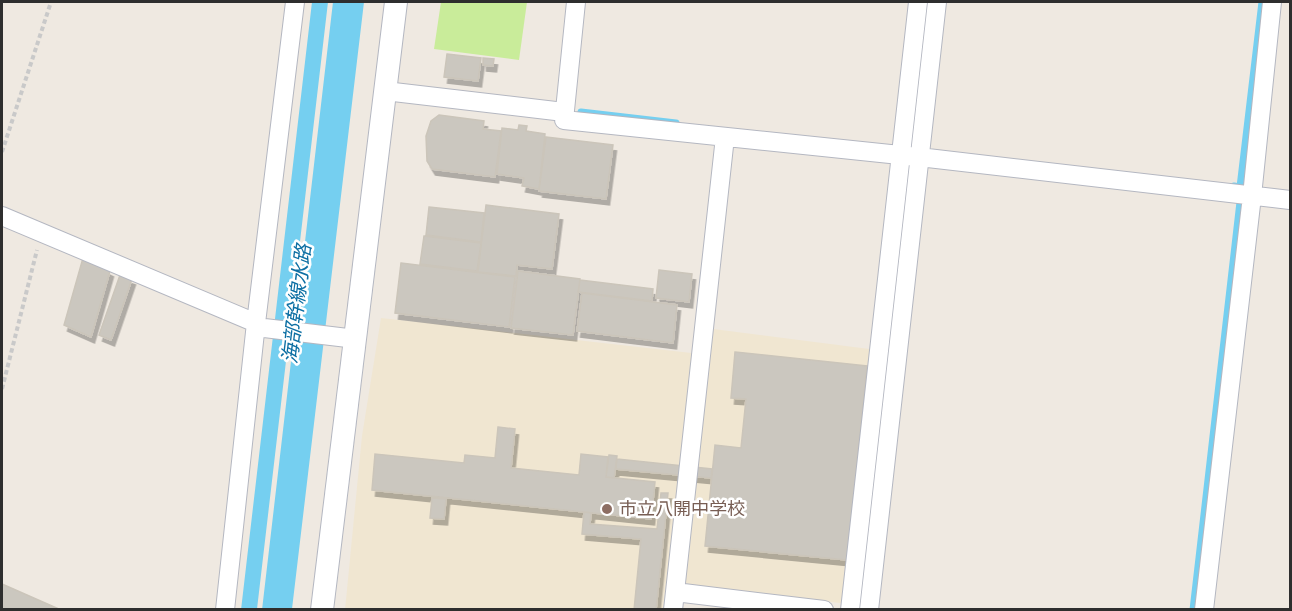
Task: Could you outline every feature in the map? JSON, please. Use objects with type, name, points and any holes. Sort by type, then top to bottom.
[{"type":"street","points":[[225,609],[295,2]]},
{"type":"street","points":[[322,609],[396,2]]},
{"type":"street","points":[[576,2],[564,120],[919,157],[1290,200]]},
{"type":"street","points":[[850,609],[918,2]]},
{"type":"street","points":[[869,609],[937,2]]},
{"type":"street","points":[[1204,609],[1272,2]]},
{"type":"street","points":[[385,91],[564,112]]},
{"type":"street","points":[[725,137],[674,601],[824,609]]},
{"type":"street","points":[[2,216],[259,326],[327,337],[356,339]]},
{"type":"path","points":[[2,152],[51,2]]},
{"type":"path","points":[[2,388],[41,232]]},
{"type":"shaded area","name":"市立八開中学校","points":[[381,318],[709,355],[713,329],[877,350],[848,604],[666,582],[663,609],[345,610],[362,436]]},
{"type":"green space","points":[[441,2],[527,2],[519,60],[434,49]]},
{"type":"water","points":[[312,2],[328,2],[257,609],[241,610]]},
{"type":"water","points":[[333,2],[364,2],[292,609],[262,610]]},
{"type":"building","points":[[447,54],[481,58],[478,81],[444,77]]},
{"type":"building","points":[[483,58],[494,59],[493,66],[483,65]]},
{"type":"building","points":[[439,115],[484,121],[483,129],[501,131],[495,177],[432,169],[427,161],[426,136],[431,121]]},
{"type":"building","points":[[519,125],[527,126],[526,131],[545,134],[539,189],[522,186],[524,178],[497,174],[502,128],[518,130]]},
{"type":"building","points":[[546,137],[613,145],[606,199],[539,191]]},
{"type":"building","points":[[486,205],[559,214],[552,269],[517,265],[516,276],[478,272]]},
{"type":"building","points":[[429,207],[484,213],[481,242],[426,235]]},
{"type":"building","points":[[424,236],[481,243],[477,271],[420,264]]},
{"type":"building","points":[[83,258],[110,271],[91,337],[64,325]]},
{"type":"building","points":[[401,263],[515,277],[509,327],[395,313]]},
{"type":"building","points":[[659,270],[692,274],[689,302],[656,298]]},
{"type":"building","points":[[518,271],[580,279],[573,335],[511,328]]},
{"type":"building","points":[[120,275],[132,279],[111,340],[99,335]]},
{"type":"building","points":[[580,280],[653,289],[652,301],[578,292]]},
{"type":"building","points":[[582,293],[677,305],[673,343],[577,331]]},
{"type":"building","points":[[735,352],[867,366],[847,560],[705,546],[715,445],[741,448],[746,399],[731,398]]},
{"type":"building","points":[[498,427],[515,429],[511,468],[579,475],[581,454],[608,457],[606,477],[655,482],[651,519],[372,490],[375,454],[464,463],[465,455],[495,458]]},
{"type":"building","points":[[609,455],[617,456],[614,478],[606,477]]},
{"type":"building","points":[[617,459],[712,469],[711,478],[616,469]]},
{"type":"building","points":[[661,493],[668,493],[656,610],[634,610],[641,539],[582,534],[584,512],[591,513],[590,524],[657,529]]},
{"type":"building","points":[[432,498],[446,499],[444,519],[430,518]]},
{"type":"building","points":[[2,584],[61,610],[2,610]]},
{"type":"waterway","points":[[1234,186],[1240,187],[1262,2]]},
{"type":"waterway","points":[[581,112],[676,123]]},
{"type":"waterway","points":[[1193,610],[1240,202]]},
{"type":"place","name":"市立八開中学校","points":[[607,509]]},
{"type":"water label","name":"海部幹線水路","points":[[297,304]]}]
